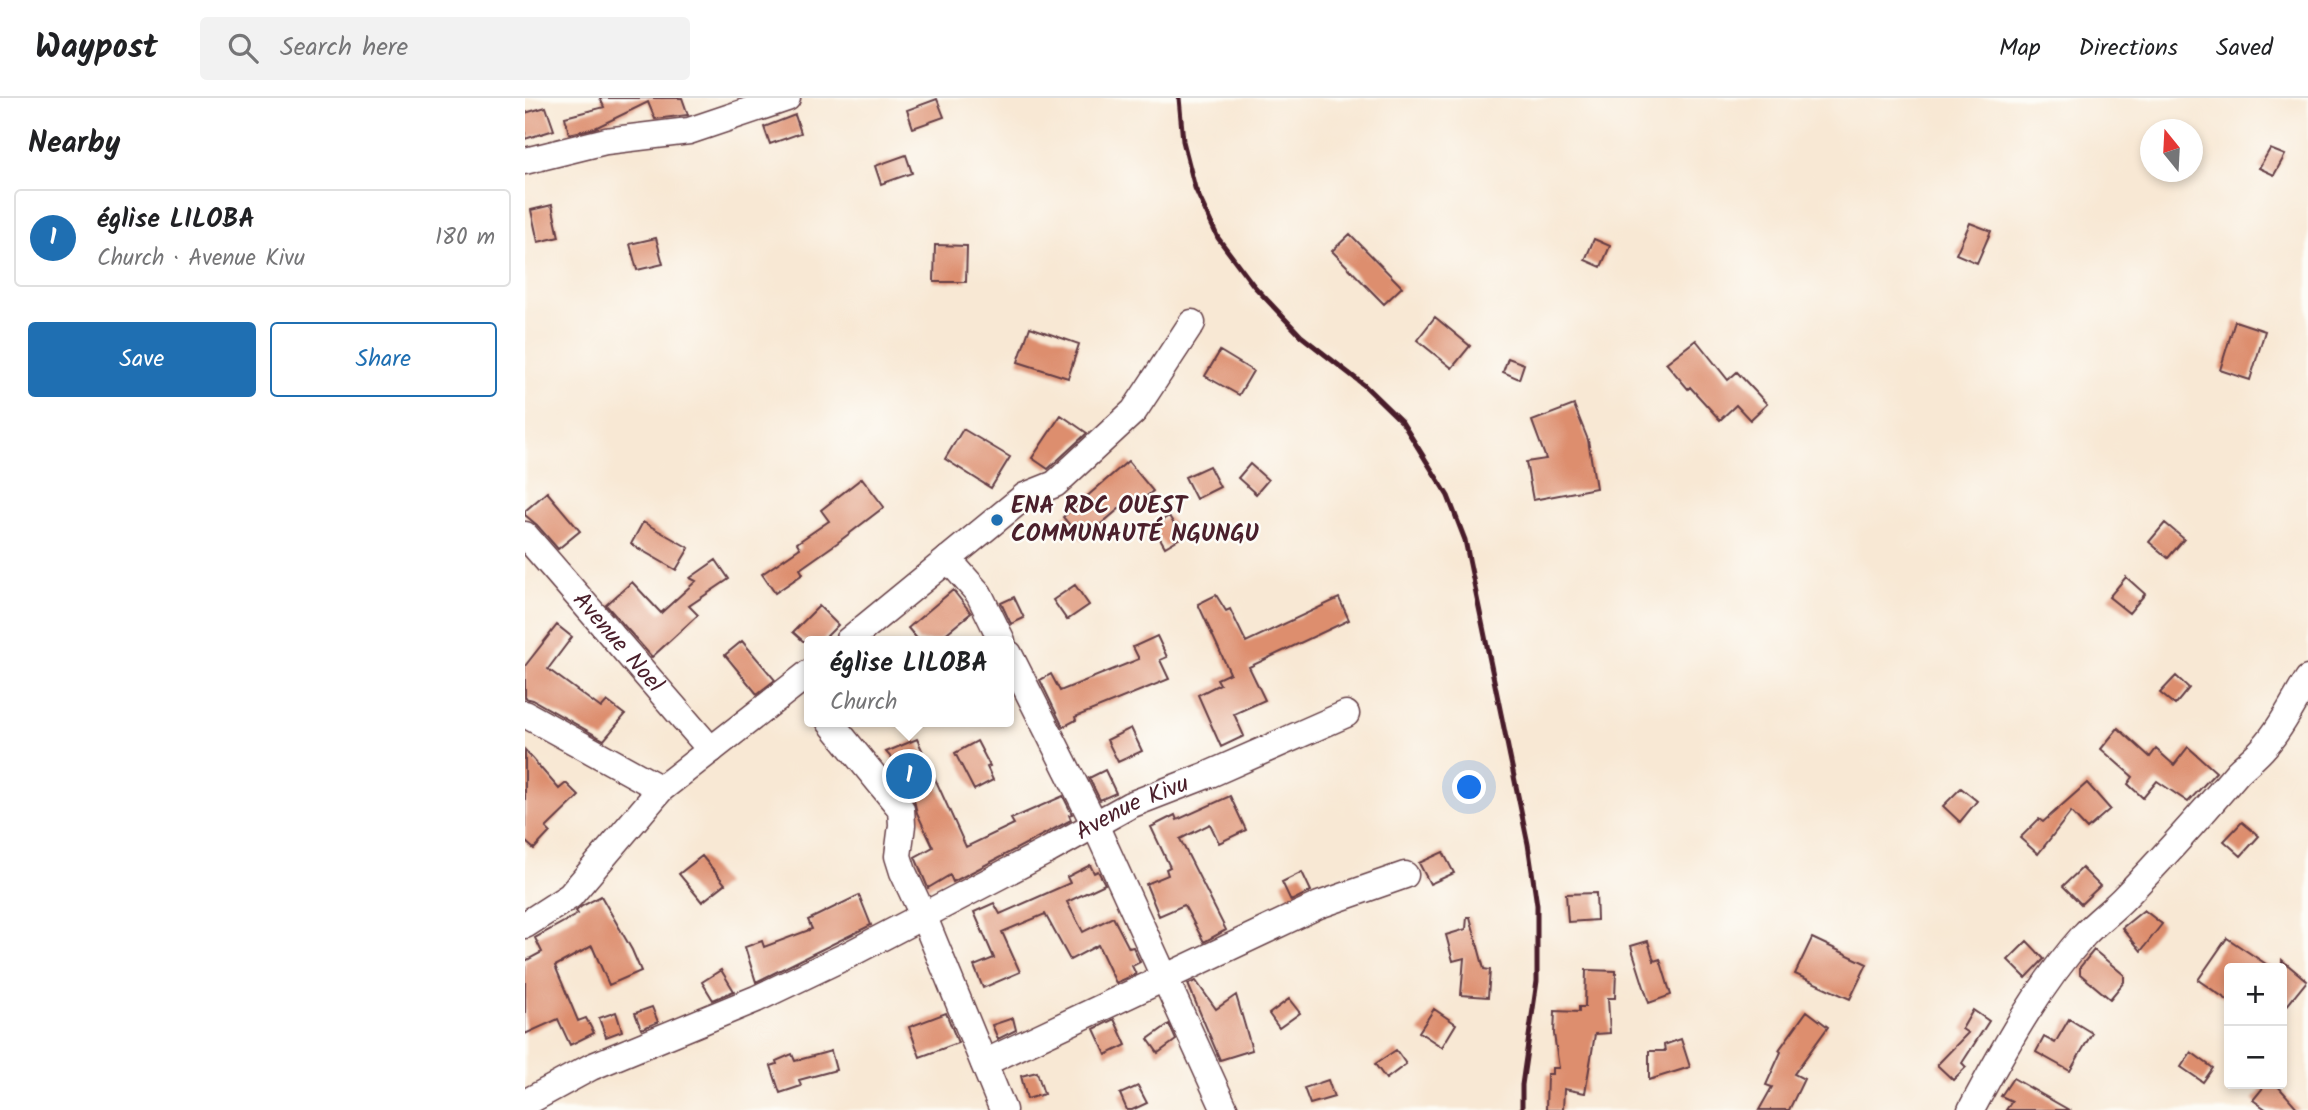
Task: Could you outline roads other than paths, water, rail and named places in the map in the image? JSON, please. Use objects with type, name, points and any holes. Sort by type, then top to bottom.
[{"type":"street","points":[[525,161],[605,141],[689,131],[787,98]]},
{"type":"street","points":[[854,636],[1025,496],[1055,484],[1134,411],[1192,323]]},
{"type":"street","name":"Avenue Noel","points":[[525,535],[711,750]]},
{"type":"street","points":[[948,559],[979,594],[1000,636]]},
{"type":"street","points":[[1014,664],[1095,824],[1225,1110]]},
{"type":"street","points":[[1972,1110],[2016,1028],[2054,972],[2085,934],[2188,831],[2241,769],[2264,748],[2308,679]]},
{"type":"street","points":[[525,925],[570,896],[661,789],[804,685]]},
{"type":"street","points":[[525,714],[661,789]]},
{"type":"street","name":"Avenue Kivu","points":[[529,1105],[591,1067],[756,999],[848,955],[1130,805],[1210,774],[1346,714]]},
{"type":"street","points":[[834,727],[901,809],[898,856],[1003,1110]]},
{"type":"street","points":[[984,1063],[1319,905],[1405,875]]},
{"type":"railway","points":[[1179,98],[1183,141],[1195,188],[1218,238],[1254,286],[1301,336],[1364,385],[1402,422],[1448,496],[1465,540],[1528,844],[1537,905],[1537,981],[1522,1085],[1522,1110]]},
{"type":"place","name":"ENA RDC OUEST COMMUNAUTÉ NGUNGU","points":[[997,520]]},
{"type":"place","name":"église LILOBA","points":[[909,776]]}]
